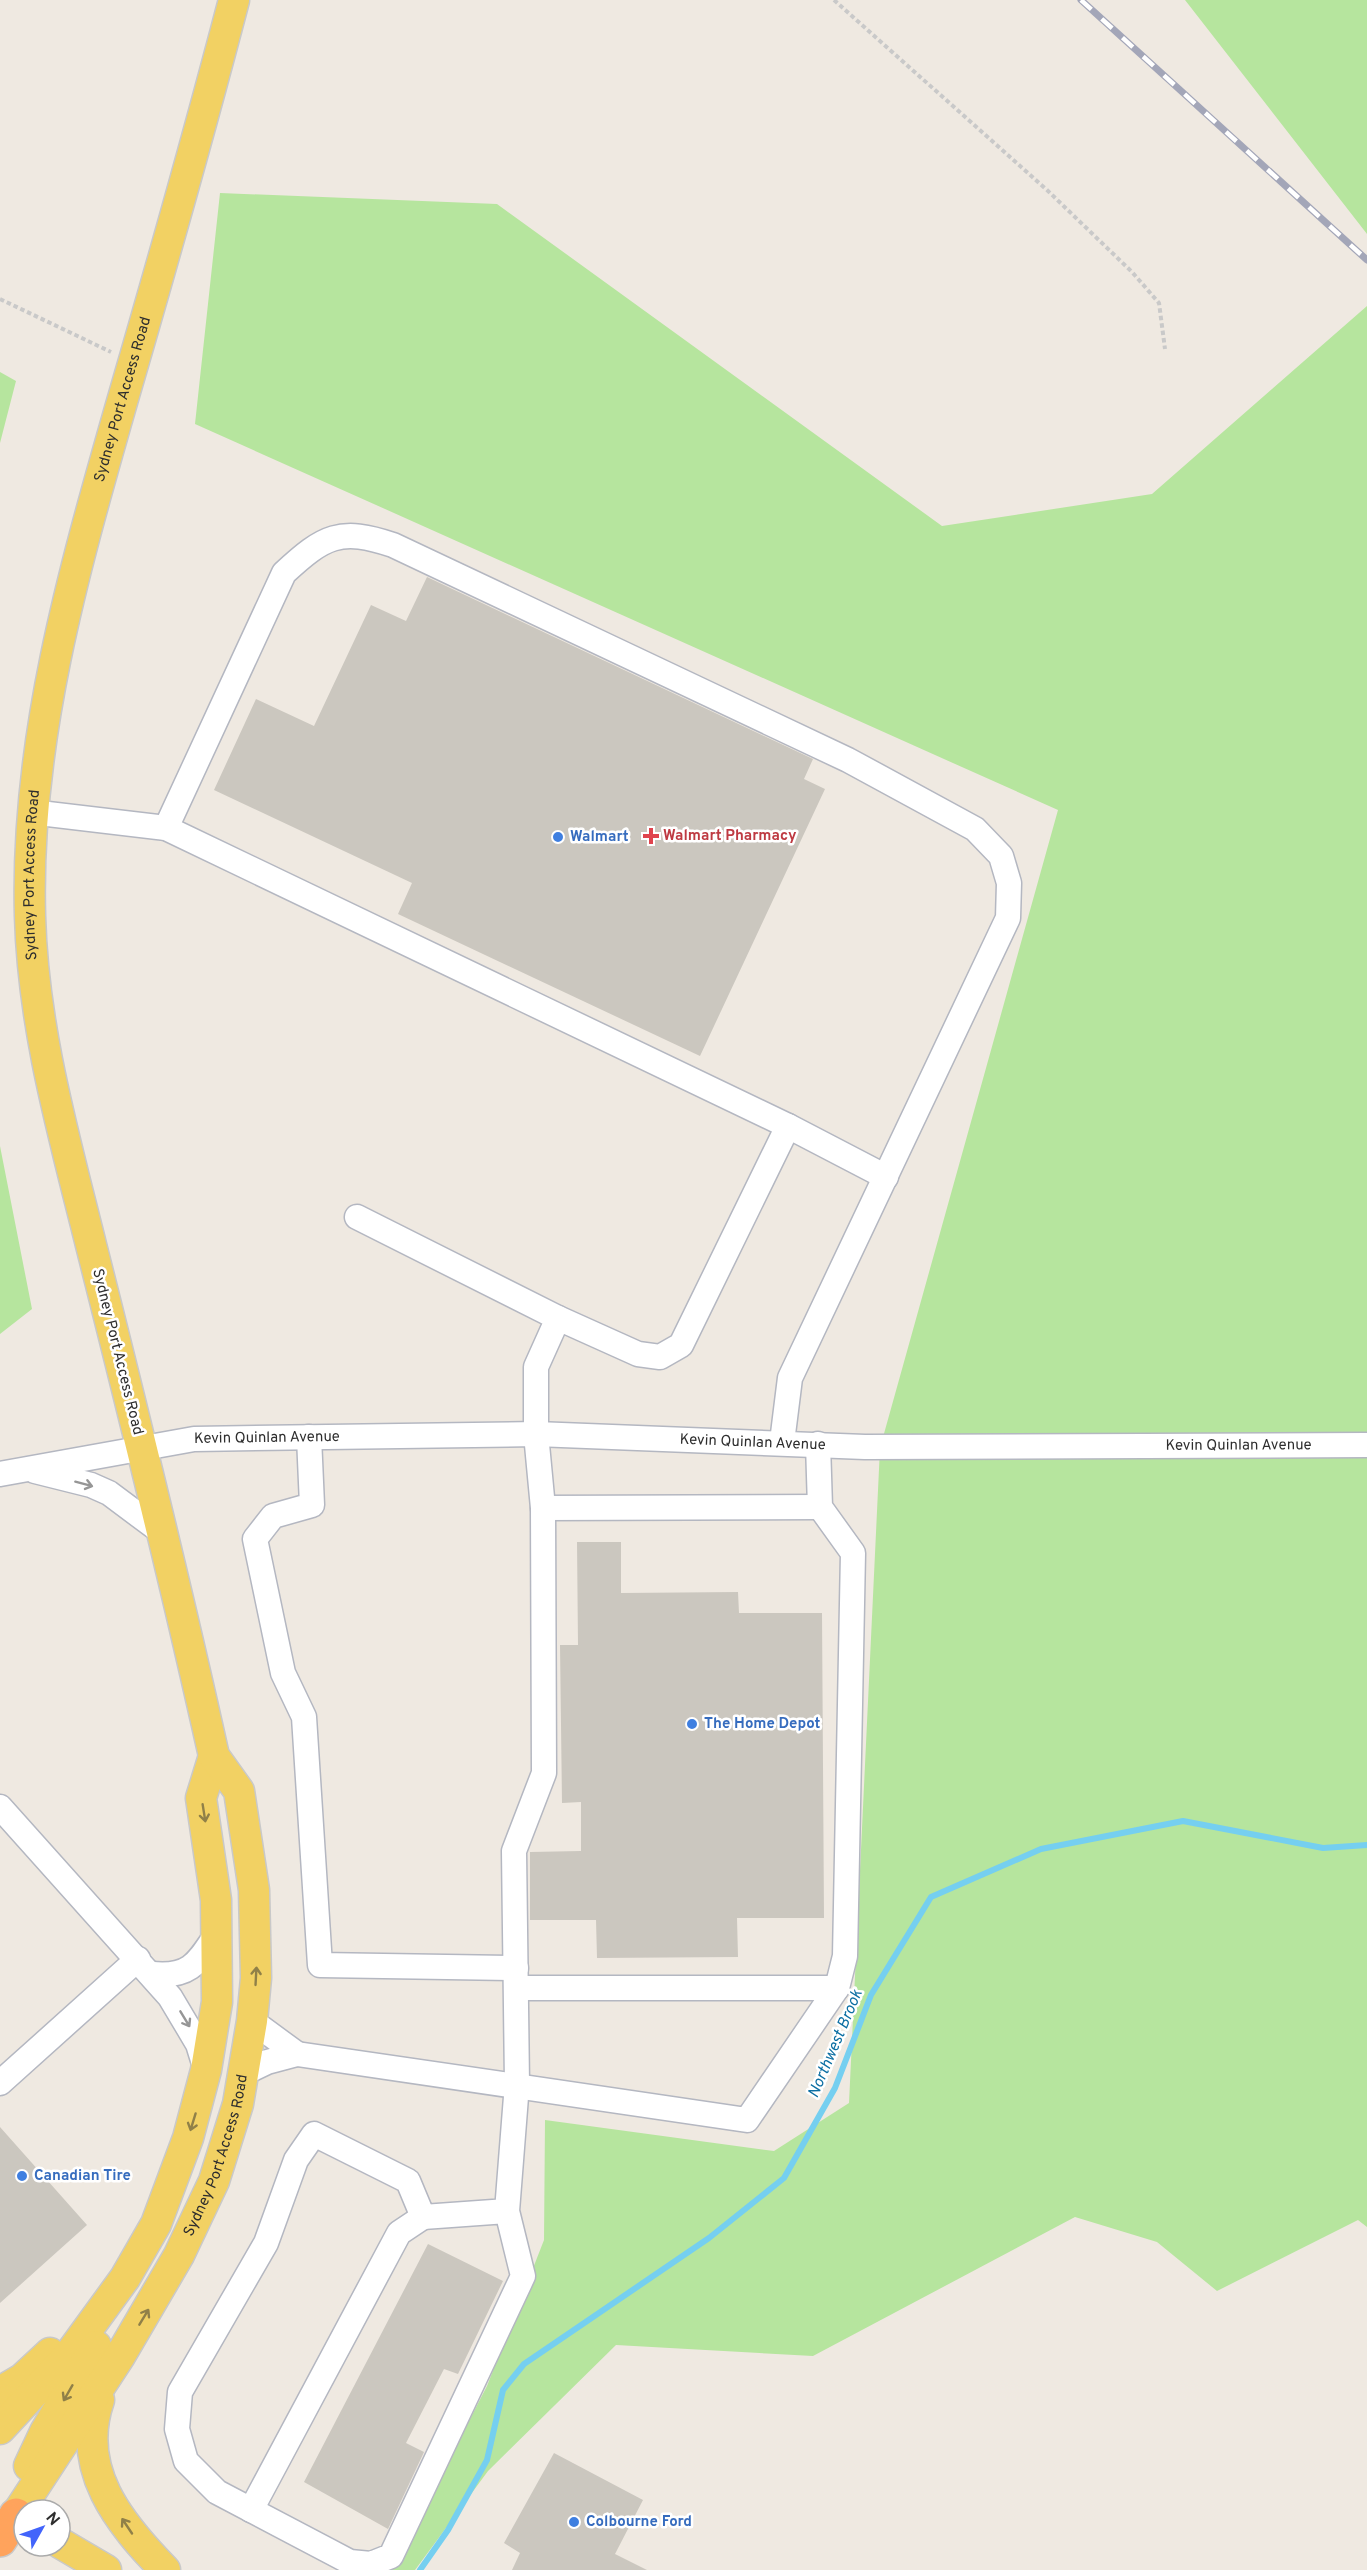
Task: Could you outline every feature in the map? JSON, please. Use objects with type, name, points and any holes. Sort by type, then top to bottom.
[{"type":"main road","name":"Sydney Port Access Road","points":[[8,2520],[113,2367],[160,2290],[198,2219],[227,2143],[244,2073],[252,2021],[257,1934],[248,1846],[239,1791],[214,1756],[57,1110],[38,1016],[30,916],[31,812],[36,759],[56,651],[234,0]]},
{"type":"main road","name":"Sydney Port Access Road","points":[[0,2429],[58,2369],[110,2301],[141,2253],[176,2172],[206,2070],[217,2002],[218,1932],[201,1798],[214,1756]]},
{"type":"main road","points":[[0,2392],[41,2362],[106,2288],[142,2239],[176,2172]]},
{"type":"main road","points":[[8,2520],[35,2453],[139,2267],[163,2212],[176,2172]]},
{"type":"main road","points":[[113,2367],[93,2416],[90,2438],[92,2462],[100,2484],[132,2533],[165,2570]]},
{"type":"main road","points":[[72,2550],[106,2570]]},
{"type":"street","points":[[166,828],[284,573],[314,546],[341,535],[370,537],[393,545],[848,759],[975,829],[1001,856],[1009,883],[1008,918],[790,1378],[782,1442]]},
{"type":"street","points":[[31,812],[166,828],[788,1126],[886,1177]]},
{"type":"street","points":[[357,1217],[558,1318],[638,1354],[660,1357],[681,1345],[788,1126]]},
{"type":"street","points":[[423,2217],[408,2181],[314,2134],[296,2160],[266,2243],[180,2392],[177,2429],[186,2461],[217,2492],[350,2562],[371,2564],[391,2556],[523,2276],[507,2211],[517,2084],[514,1851],[544,1773],[543,1508],[536,1434],[536,1367],[558,1318]]},
{"type":"street","name":"Kevin Quinlan Avenue","points":[[0,1474],[194,1439],[536,1434],[865,1446],[1367,1445]]},
{"type":"street","points":[[309,1437],[312,1504],[273,1516],[255,1539],[283,1673],[304,1717],[320,1965],[517,1978],[837,1988]]},
{"type":"street","points":[[244,2073],[267,2062],[297,2054],[517,2084],[747,2120],[837,1988],[845,1956],[853,1553],[820,1507],[818,1444]]},
{"type":"street","points":[[27,1469],[91,1485],[110,1493],[160,1531]]},
{"type":"street","points":[[543,1508],[820,1507]]},
{"type":"street","points":[[0,1807],[145,1967],[186,2021],[206,2070]]},
{"type":"street","points":[[145,1967],[170,1976],[187,1971],[199,1960],[218,1932]]},
{"type":"street","points":[[0,2083],[145,1967]]},
{"type":"street","points":[[252,2021],[297,2054]]},
{"type":"street","points":[[251,2510],[399,2233],[423,2217],[507,2211]]},
{"type":"path","points":[[834,0],[1047,190],[1132,272],[1159,303],[1165,349]]},
{"type":"path","points":[[0,299],[134,363]]},
{"type":"green space","points":[[1185,0],[1367,0],[1367,234]]},
{"type":"green space","points":[[220,193],[497,204],[942,526],[1152,494],[1367,306],[1367,2227],[1358,2220],[1217,2291],[1157,2242],[1075,2217],[813,2356],[616,2345],[488,2471],[415,2570],[392,2570],[487,2386],[544,2240],[545,2120],[774,2151],[849,2103],[880,1448],[1058,810],[195,424]]},
{"type":"green space","points":[[0,372],[16,381],[0,443]]},
{"type":"green space","points":[[0,1146],[32,1309],[0,1334]]},
{"type":"building","name":"Walmart","points":[[427,577],[813,759],[804,779],[825,789],[700,1056],[398,914],[412,883],[214,790],[256,699],[314,726],[371,605],[406,621]]},
{"type":"building","name":"The Home Depot","points":[[577,1542],[621,1542],[621,1593],[738,1592],[739,1613],[822,1613],[824,1918],[737,1918],[738,1957],[597,1958],[596,1920],[530,1920],[530,1852],[581,1851],[581,1802],[562,1803],[560,1645],[578,1645]]},
{"type":"building","name":"Canadian Tire","points":[[0,2127],[87,2225],[0,2303]]},
{"type":"building","points":[[428,2244],[503,2281],[458,2374],[444,2369],[406,2443],[424,2452],[388,2529],[304,2482]]},
{"type":"building","name":"Colbourne Ford","points":[[554,2453],[643,2500],[615,2554],[647,2570],[512,2570],[520,2553],[504,2543]]},
{"type":"waterway","name":"Northwest Brook","points":[[420,2570],[448,2530],[487,2460],[503,2390],[524,2364],[709,2238],[784,2178],[835,2088],[871,1995],[931,1897],[1041,1849],[1183,1821],[1323,1848],[1367,1845]]},
{"type":"railway","points":[[1081,0],[1367,260]]},
{"type":"place","name":"Walmart Pharmacy","points":[[651,836]]},
{"type":"place","name":"Walmart","points":[[558,837]]},
{"type":"place","name":"The Home Depot","points":[[692,1724]]},
{"type":"place","name":"Canadian Tire","points":[[22,2176]]},
{"type":"place","name":"Colbourne Ford","points":[[574,2522]]}]
